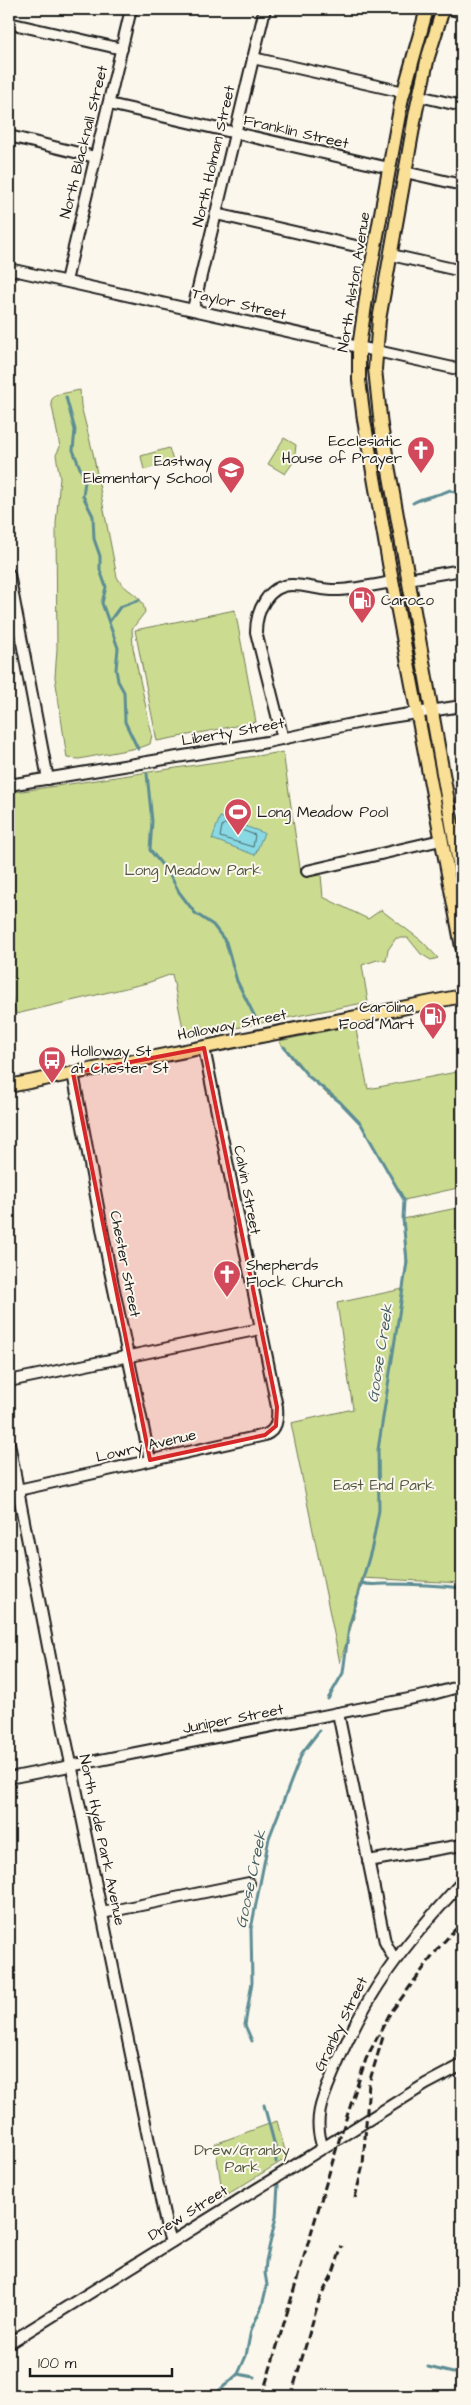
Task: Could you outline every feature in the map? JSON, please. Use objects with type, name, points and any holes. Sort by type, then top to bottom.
[{"type":"main road","name":"North Alston Avenue","points":[[427,9],[404,92],[389,168],[366,296],[359,346],[359,380],[364,420],[392,582],[462,947]]},
{"type":"main road","name":"North Alston Avenue","points":[[443,9],[419,96],[390,254],[375,350],[377,401],[432,710],[458,836],[462,880]]},
{"type":"main road","name":"Holloway Street","points":[[9,1086],[462,996]]},
{"type":"street","name":"North Blacknall Street","points":[[66,281],[131,9]]},
{"type":"street","name":"North Holman Street","points":[[193,309],[265,9]]},
{"type":"street","points":[[449,9],[462,12]]},
{"type":"street","points":[[9,23],[122,48]]},
{"type":"street","points":[[253,58],[404,92]]},
{"type":"street","points":[[419,96],[462,106]]},
{"type":"street","name":"Franklin Street","points":[[109,104],[389,168]]},
{"type":"street","points":[[9,136],[95,157]]},
{"type":"street","points":[[405,172],[462,185]]},
{"type":"street","points":[[216,214],[356,246]]},
{"type":"street","points":[[390,254],[462,271]]},
{"type":"street","name":"Taylor Street","points":[[9,269],[462,370]]},
{"type":"street","points":[[408,579],[462,570]]},
{"type":"street","points":[[9,574],[48,779]]},
{"type":"street","points":[[283,739],[256,632],[257,619],[263,602],[275,591],[291,585],[339,590],[392,582]]},
{"type":"street","name":"Liberty Street","points":[[9,786],[462,706]]},
{"type":"street","points":[[307,871],[442,840]]},
{"type":"street","name":"Calvin Street","points":[[204,1048],[277,1407],[276,1426]]},
{"type":"street","name":"Chester Street","points":[[73,1073],[150,1460]]},
{"type":"street","points":[[9,1381],[260,1329]]},
{"type":"street","name":"Lowry Avenue","points":[[18,1490],[265,1436],[272,1432],[276,1426]]},
{"type":"street","name":"North Hyde Park Avenue","points":[[9,1443],[72,1766],[171,2242]]},
{"type":"street","name":"Juniper Street","points":[[9,1778],[338,1713],[462,1686]]},
{"type":"street","points":[[338,1713],[385,1942],[394,1959]]},
{"type":"street","points":[[368,1861],[462,1845]]},
{"type":"street","name":"Granby Street","points":[[323,2148],[319,2138],[317,2116],[322,2098],[362,2010],[394,1959],[462,1882]]},
{"type":"street","points":[[102,1913],[250,1883]]},
{"type":"street","name":"Drew Street","points":[[9,2343],[426,2084],[462,2065]]},
{"type":"highlighted area","points":[[204,1048],[277,1407],[276,1426],[265,1435],[150,1460],[73,1073]]},
{"type":"green space","points":[[80,390],[81,406],[93,453],[117,577],[124,587],[137,597],[144,606],[145,612],[132,629],[133,648],[152,735],[150,744],[142,747],[79,759],[67,758],[55,677],[57,649],[56,524],[60,478],[56,455],[60,447],[51,401],[55,395]]},
{"type":"green space","points":[[284,438],[296,445],[294,461],[285,474],[268,464]]},
{"type":"green space","points":[[169,448],[173,461],[144,470],[141,456]]},
{"type":"green space","points":[[235,610],[256,722],[157,741],[135,630]]},
{"type":"green space","name":"Long Meadow Park","points":[[283,752],[301,874],[321,875],[323,897],[368,919],[381,910],[422,941],[438,958],[431,960],[421,954],[408,938],[396,938],[388,950],[386,961],[377,960],[362,965],[368,1002],[185,1038],[172,974],[147,983],[16,1014],[9,985],[9,793]]},
{"type":"green space","points":[[355,1025],[368,1089],[462,1071],[462,1187],[404,1200],[361,1124],[340,1102],[328,1095],[295,1063],[279,1041]]},
{"type":"green space","name":"East End Park","points":[[462,1207],[462,1583],[361,1578],[353,1609],[354,1617],[340,1663],[291,1423],[353,1409],[337,1303],[403,1289],[407,1253],[403,1219]]},
{"type":"green space","name":"Drew/Granby Park","points":[[277,2121],[287,2158],[223,2197],[215,2144]]},
{"type":"water","name":"Long Meadow Pool","points":[[220,817],[264,833],[255,855],[212,839]]},
{"type":"waterway","name":"Goose Creek","points":[[66,397],[75,430],[73,450],[85,481],[83,496],[93,516],[94,539],[100,556],[100,570],[106,587],[102,603],[118,648],[116,669],[118,681],[124,692],[125,722],[138,749]]},
{"type":"waterway","points":[[413,503],[450,490],[462,496]]},
{"type":"waterway","points":[[109,622],[120,607],[139,600]]},
{"type":"waterway","name":"Goose Creek","points":[[147,774],[152,821],[150,850],[170,875],[179,892],[195,913],[213,925],[226,942],[237,981],[256,1019]]},
{"type":"waterway","name":"Goose Creek","points":[[284,1047],[308,1076],[340,1102],[361,1124],[404,1200],[403,1219],[407,1262],[378,1450],[379,1510],[372,1547],[349,1627],[343,1673],[328,1699]]},
{"type":"waterway","points":[[362,1583],[371,1585],[424,1585],[462,1588]]},
{"type":"waterway","name":"Goose Creek","points":[[252,2041],[245,2025],[252,1982],[251,1929],[269,1838],[302,1753],[319,1731]]},
{"type":"waterway","name":"Goose Creek","points":[[264,2105],[275,2146],[276,2162]]},
{"type":"waterway","name":"Goose Creek","points":[[213,2396],[238,2374],[246,2356],[251,2330],[262,2306],[267,2285],[266,2261],[276,2217],[278,2185]]},
{"type":"waterway","points":[[428,2367],[453,2373],[462,2372]]},
{"type":"waterway","points":[[238,2374],[254,2377]]},
{"type":"railway","points":[[262,2396],[340,2137],[366,2059],[389,2015],[440,1946],[462,1922]]},
{"type":"railway","points":[[355,2198],[363,2165],[369,2083],[383,2037]]},
{"type":"railway","points":[[291,2396],[319,2300],[333,2273],[342,2246]]},
{"type":"place","name":"Ecclesiatic House of Prayer","points":[[421,474]]},
{"type":"place","name":"Eastway Elementary School","points":[[231,494]]},
{"type":"place","name":"Caroco","points":[[362,624]]},
{"type":"place","name":"Long Meadow Pool","points":[[238,836]]},
{"type":"place","name":"Carolina Food Mart","points":[[433,1040]]},
{"type":"place","name":"Holloway St at Chester St","points":[[52,1084]]},
{"type":"place","name":"Shepherds Flock Church","points":[[227,1298]]}]
